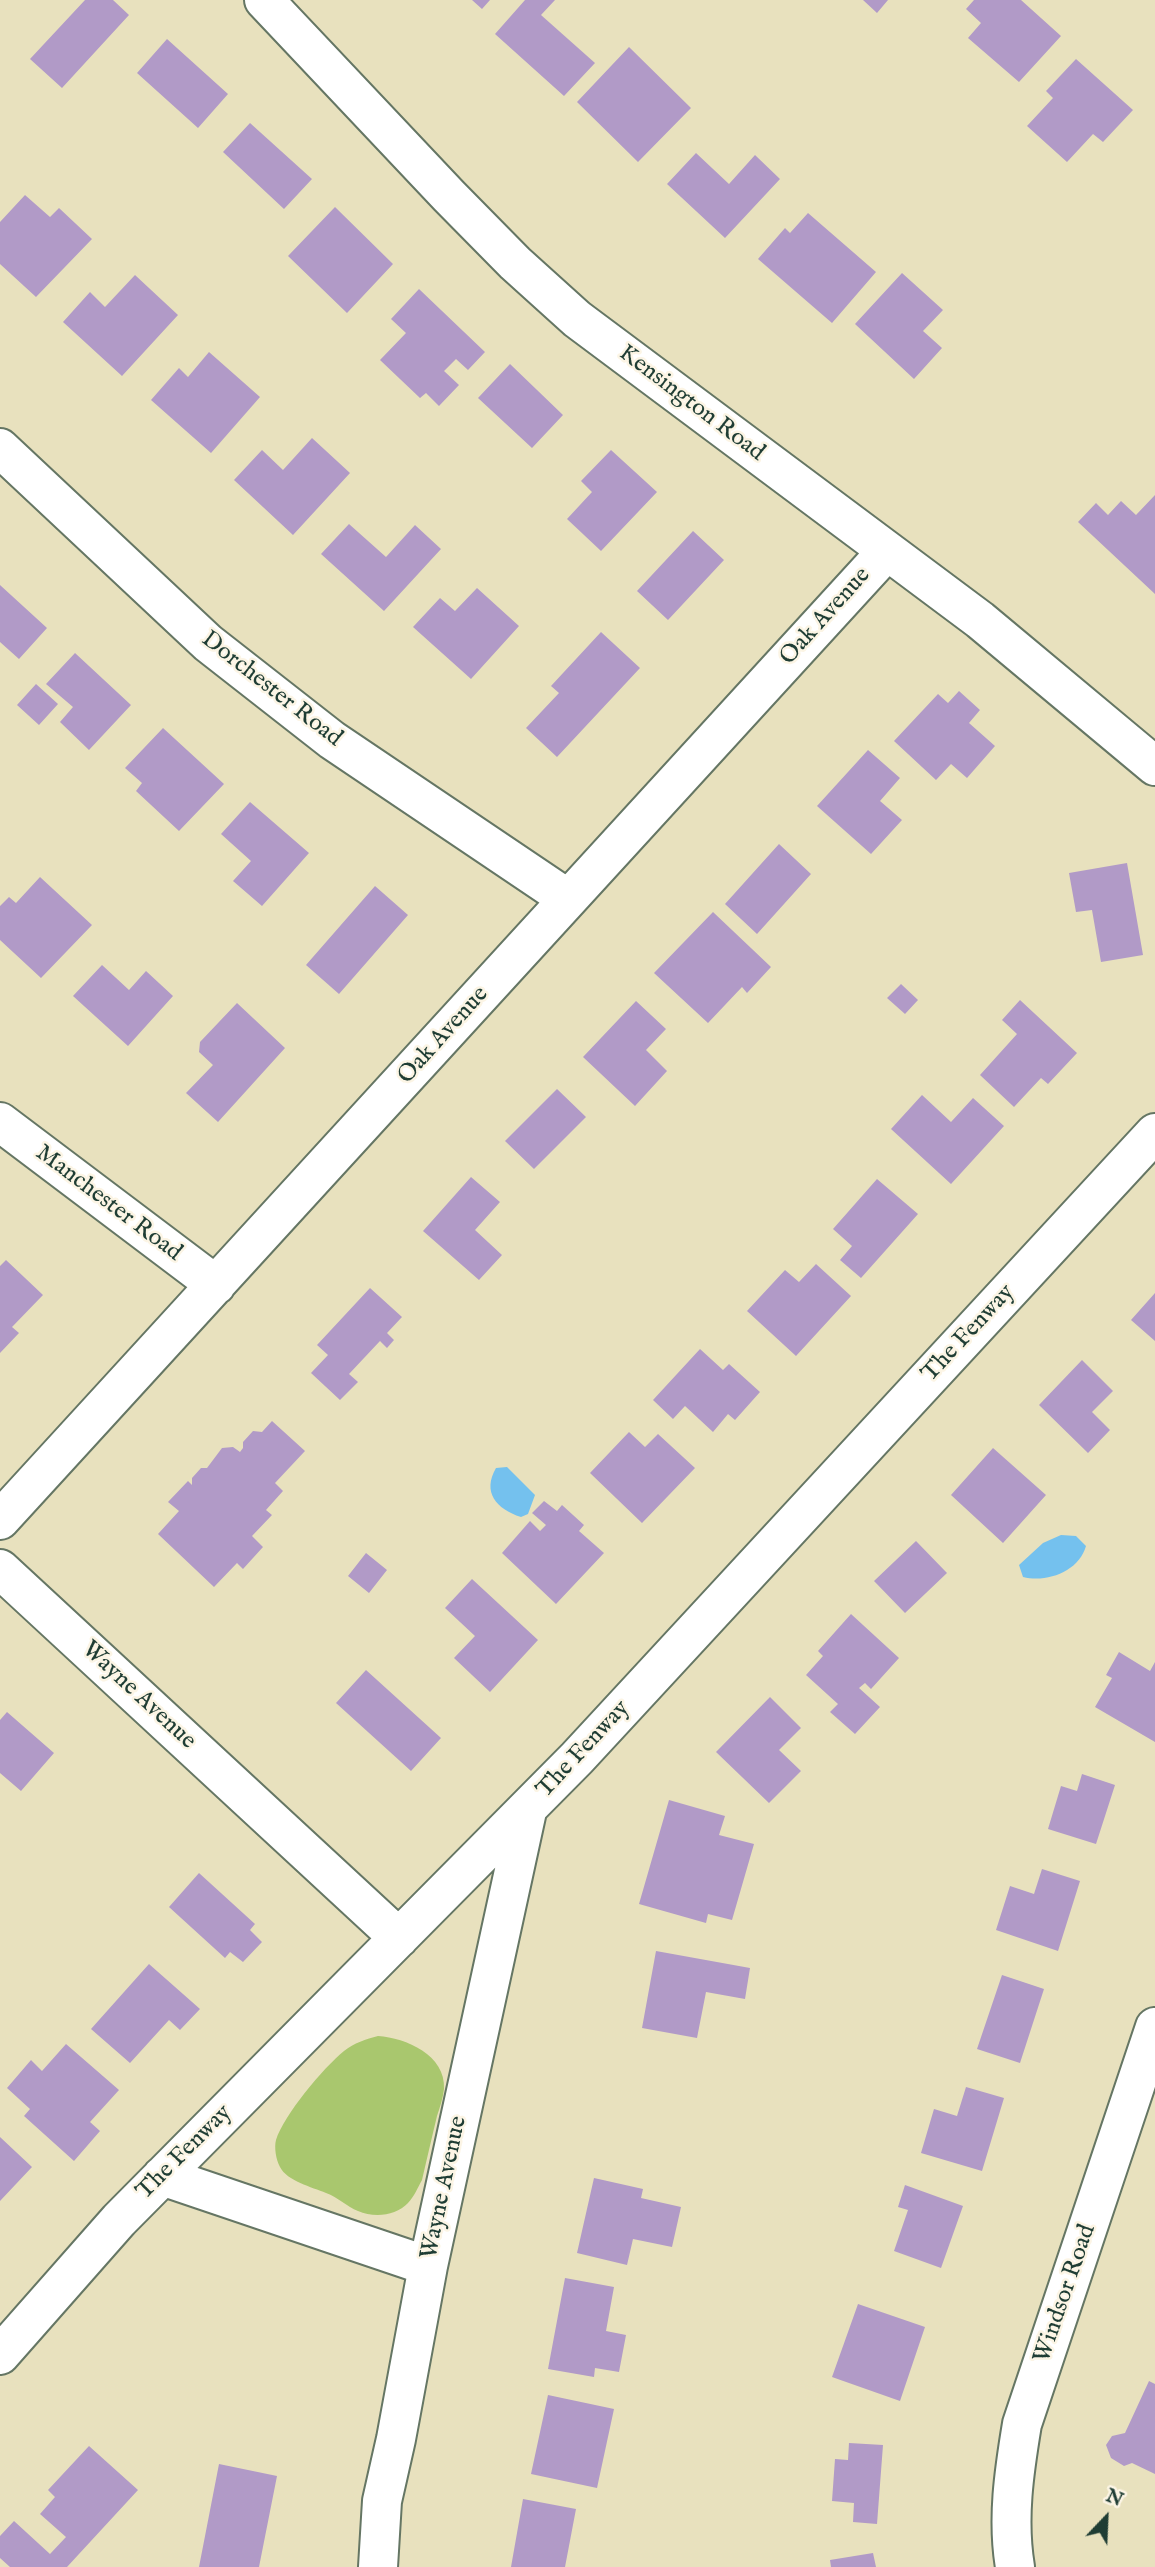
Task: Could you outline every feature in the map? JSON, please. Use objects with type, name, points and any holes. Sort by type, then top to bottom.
[{"type":"street","name":"Kensington Road","points":[[264,0],[449,197],[514,263],[577,319],[980,620],[1155,766]]},
{"type":"street","name":"Dorchester Road","points":[[0,448],[208,643],[332,740],[568,899]]},
{"type":"street","name":"Oak Avenue","points":[[0,1520],[887,551]]},
{"type":"street","name":"Manchester Road","points":[[0,1122],[216,1285]]},
{"type":"street","name":"The Fenway","points":[[0,2355],[119,2220],[527,1811],[1155,1133]]},
{"type":"street","name":"Wayne Avenue","points":[[0,1569],[399,1938]]},
{"type":"street","name":"Wayne Avenue","points":[[378,2567],[382,2501],[428,2266],[527,1811]]},
{"type":"street","name":"Windsor Road","points":[[1015,2567],[1011,2543],[1012,2483],[1022,2424],[1155,2027]]},
{"type":"street","points":[[162,2176],[428,2266]]},
{"type":"green space","points":[[378,2036],[400,2040],[422,2050],[438,2067],[443,2077],[444,2089],[422,2180],[410,2201],[403,2207],[378,2215],[358,2211],[288,2176],[279,2164],[275,2146],[287,2118],[305,2092],[335,2059],[348,2048]]},
{"type":"water","points":[[507,1467],[535,1495],[528,1514],[521,1517],[498,1504],[491,1492],[490,1485],[496,1468]]},
{"type":"water","points":[[1061,1535],[1076,1536],[1086,1546],[1077,1562],[1052,1576],[1023,1577],[1019,1565],[1043,1543]]},
{"type":"building","points":[[85,0],[113,0],[129,15],[62,88],[30,59]]},
{"type":"building","points":[[472,0],[490,0],[482,9]]},
{"type":"building","points":[[525,0],[555,0],[541,15],[595,63],[564,96],[495,34]]},
{"type":"building","points":[[863,0],[888,0],[877,13]]},
{"type":"building","points":[[974,0],[1021,0],[1061,36],[1019,82],[968,38],[981,23],[966,9]]},
{"type":"building","points":[[167,39],[228,94],[198,128],[137,73]]},
{"type":"building","points":[[629,47],[691,108],[638,162],[577,102]]},
{"type":"building","points":[[1076,59],[1133,110],[1103,142],[1093,134],[1067,162],[1027,126],[1053,98],[1046,91]]},
{"type":"building","points":[[250,123],[312,179],[284,209],[223,152]]},
{"type":"building","points":[[696,153],[729,184],[755,155],[780,179],[725,238],[667,184]]},
{"type":"building","points":[[25,195],[50,217],[59,208],[92,239],[36,297],[0,264],[0,222]]},
{"type":"building","points":[[335,207],[393,264],[347,313],[288,256]]},
{"type":"building","points":[[808,213],[876,272],[832,323],[758,259],[785,228],[790,233]]},
{"type":"building","points":[[902,273],[943,310],[923,331],[942,348],[914,379],[855,324]]},
{"type":"building","points":[[135,275],[178,315],[122,376],[63,322],[90,292],[105,307]]},
{"type":"building","points":[[419,289],[485,352],[468,370],[456,359],[444,371],[459,385],[439,406],[426,393],[420,398],[380,360],[406,333],[391,319]]},
{"type":"building","points":[[209,352],[260,397],[211,453],[151,400],[179,368],[188,377]]},
{"type":"building","points":[[510,364],[563,415],[532,448],[478,398]]},
{"type":"building","points":[[312,438],[350,473],[293,535],[234,480],[262,450],[283,470]]},
{"type":"building","points":[[611,450],[657,492],[601,551],[567,519],[592,492],[581,481]]},
{"type":"building","points":[[1155,495],[1155,594],[1078,522],[1096,503],[1108,515],[1121,501],[1136,515]]},
{"type":"building","points":[[349,524],[386,557],[415,525],[441,549],[384,611],[321,554]]},
{"type":"building","points":[[693,531],[724,560],[668,620],[637,591]]},
{"type":"building","points":[[0,585],[47,628],[19,659],[0,642]]},
{"type":"building","points":[[477,588],[519,626],[471,679],[413,627],[440,598],[455,611]]},
{"type":"building","points":[[601,632],[640,668],[557,757],[526,728],[559,693],[551,686]]},
{"type":"building","points":[[75,653],[131,705],[89,750],[60,722],[73,707],[46,684]]},
{"type":"building","points":[[36,684],[58,704],[39,725],[17,705]]},
{"type":"building","points":[[959,691],[980,710],[969,723],[995,746],[967,778],[951,764],[936,780],[894,741],[938,694],[948,703]]},
{"type":"building","points":[[163,728],[224,784],[179,831],[136,791],[142,783],[125,768]]},
{"type":"building","points":[[868,750],[900,778],[880,801],[902,820],[871,854],[817,806]]},
{"type":"building","points":[[250,802],[309,853],[262,906],[233,881],[251,861],[221,834]]},
{"type":"building","points":[[779,844],[811,874],[757,934],[725,904]]},
{"type":"building","points":[[1127,863],[1143,955],[1101,962],[1092,910],[1076,912],[1069,873]]},
{"type":"building","points":[[40,877],[92,925],[41,978],[0,940],[0,906],[9,897],[16,903]]},
{"type":"building","points":[[375,886],[408,915],[339,994],[306,965]]},
{"type":"building","points":[[713,912],[771,967],[747,993],[742,987],[708,1023],[654,973]]},
{"type":"building","points":[[102,965],[129,990],[146,971],[173,996],[128,1046],[73,996]]},
{"type":"building","points":[[901,984],[918,1000],[905,1014],[887,998]]},
{"type":"building","points":[[1020,1000],[1077,1053],[1048,1084],[1041,1078],[1014,1107],[980,1075],[1017,1034],[1002,1020]]},
{"type":"building","points":[[636,1001],[666,1029],[646,1050],[667,1071],[635,1106],[583,1057]]},
{"type":"building","points":[[237,1003],[285,1048],[218,1122],[186,1093],[213,1065],[199,1052],[200,1042]]},
{"type":"building","points":[[557,1089],[586,1117],[534,1169],[505,1141]]},
{"type":"building","points":[[922,1095],[951,1122],[973,1098],[1004,1126],[951,1184],[891,1129]]},
{"type":"building","points":[[471,1177],[500,1202],[475,1230],[502,1255],[479,1280],[423,1231]]},
{"type":"building","points":[[877,1179],[918,1214],[861,1278],[840,1260],[852,1246],[833,1229]]},
{"type":"building","points":[[6,1260],[43,1295],[12,1327],[19,1333],[0,1353],[0,1266]]},
{"type":"building","points":[[816,1264],[851,1296],[796,1356],[747,1311],[785,1270],[799,1282]]},
{"type":"building","points":[[370,1288],[402,1317],[387,1333],[394,1340],[387,1348],[380,1341],[349,1374],[358,1382],[340,1400],[311,1373],[328,1355],[317,1345]]},
{"type":"building","points":[[1155,1293],[1155,1341],[1131,1320]]},
{"type":"building","points":[[700,1349],[723,1370],[729,1364],[760,1392],[735,1420],[728,1414],[713,1432],[685,1406],[673,1419],[653,1400]]},
{"type":"building","points":[[1082,1360],[1113,1391],[1092,1412],[1110,1430],[1088,1453],[1039,1405]]},
{"type":"building","points":[[272,1421],[305,1451],[275,1483],[283,1491],[266,1510],[272,1515],[252,1536],[263,1547],[243,1569],[237,1563],[214,1587],[158,1534],[179,1511],[168,1502],[188,1481],[192,1485],[192,1478],[201,1468],[207,1468],[222,1448],[233,1447],[240,1452],[243,1442],[253,1431],[262,1432]]},
{"type":"building","points":[[629,1432],[645,1447],[658,1434],[695,1468],[642,1523],[590,1473]]},
{"type":"building","points":[[993,1448],[1046,1495],[1003,1543],[951,1495]]},
{"type":"building","points":[[544,1501],[557,1511],[562,1505],[584,1525],[579,1531],[604,1553],[556,1604],[502,1553],[530,1521],[540,1531],[546,1525],[532,1513]]},
{"type":"building","points":[[916,1541],[947,1573],[905,1613],[874,1581]]},
{"type":"building","points":[[366,1553],[387,1570],[369,1593],[348,1576]]},
{"type":"building","points":[[472,1579],[538,1640],[490,1692],[454,1658],[475,1636],[445,1608]]},
{"type":"building","points":[[851,1614],[899,1658],[871,1689],[865,1683],[859,1688],[880,1707],[855,1734],[830,1712],[838,1704],[806,1675],[823,1656],[818,1651]]},
{"type":"building","points":[[1119,1652],[1150,1671],[1155,1662],[1155,1742],[1095,1707],[1112,1678],[1106,1675]]},
{"type":"building","points":[[366,1670],[441,1738],[411,1771],[336,1703]]},
{"type":"building","points":[[770,1697],[801,1728],[779,1750],[801,1771],[769,1803],[716,1752]]},
{"type":"building","points":[[7,1712],[54,1753],[21,1791],[0,1773],[0,1720]]},
{"type":"building","points":[[1082,1774],[1115,1785],[1096,1844],[1048,1829],[1061,1786],[1077,1791]]},
{"type":"building","points":[[669,1800],[725,1816],[719,1835],[754,1844],[732,1920],[708,1914],[706,1923],[639,1904]]},
{"type":"building","points":[[1042,1869],[1080,1881],[1058,1951],[996,1930],[1010,1886],[1034,1894]]},
{"type":"building","points":[[199,1873],[255,1924],[250,1930],[262,1942],[243,1962],[230,1952],[225,1958],[169,1907]]},
{"type":"building","points":[[656,1951],[750,1968],[745,1999],[706,1992],[697,2038],[642,2028]]},
{"type":"building","points":[[149,1964],[200,2009],[180,2030],[169,2020],[130,2063],[91,2029]]},
{"type":"building","points":[[1002,1975],[1044,1989],[1020,2063],[977,2049]]},
{"type":"building","points":[[66,2044],[119,2090],[90,2122],[100,2131],[74,2161],[24,2116],[30,2109],[7,2088],[31,2060],[42,2071]]},
{"type":"building","points":[[966,2087],[1004,2098],[982,2171],[921,2153],[934,2109],[957,2116]]},
{"type":"building","points":[[0,2137],[32,2167],[0,2201]]},
{"type":"building","points":[[594,2178],[643,2189],[641,2198],[681,2207],[672,2247],[633,2239],[627,2265],[577,2253]]},
{"type":"building","points":[[905,2185],[963,2206],[941,2268],[894,2251],[908,2210],[898,2207]]},
{"type":"building","points":[[565,2278],[614,2287],[606,2331],[626,2335],[619,2372],[595,2368],[594,2377],[548,2369]]},
{"type":"building","points":[[858,2304],[925,2327],[900,2401],[832,2377]]},
{"type":"building","points":[[1149,2381],[1155,2384],[1155,2474],[1132,2463],[1124,2466],[1111,2458],[1106,2445],[1112,2436],[1125,2433]]},
{"type":"building","points":[[548,2395],[614,2409],[597,2488],[531,2474]]},
{"type":"building","points":[[849,2443],[883,2445],[877,2524],[853,2522],[854,2503],[832,2501],[835,2459],[848,2460]]},
{"type":"building","points":[[89,2446],[138,2490],[67,2567],[10,2567],[0,2558],[0,2536],[14,2521],[50,2554],[66,2537],[40,2514],[55,2497],[48,2490]]},
{"type":"building","points":[[219,2464],[277,2476],[259,2567],[199,2567]]},
{"type":"building","points":[[523,2499],[576,2509],[565,2567],[511,2567]]},
{"type":"building","points":[[873,2553],[876,2567],[831,2567],[830,2560]]}]
